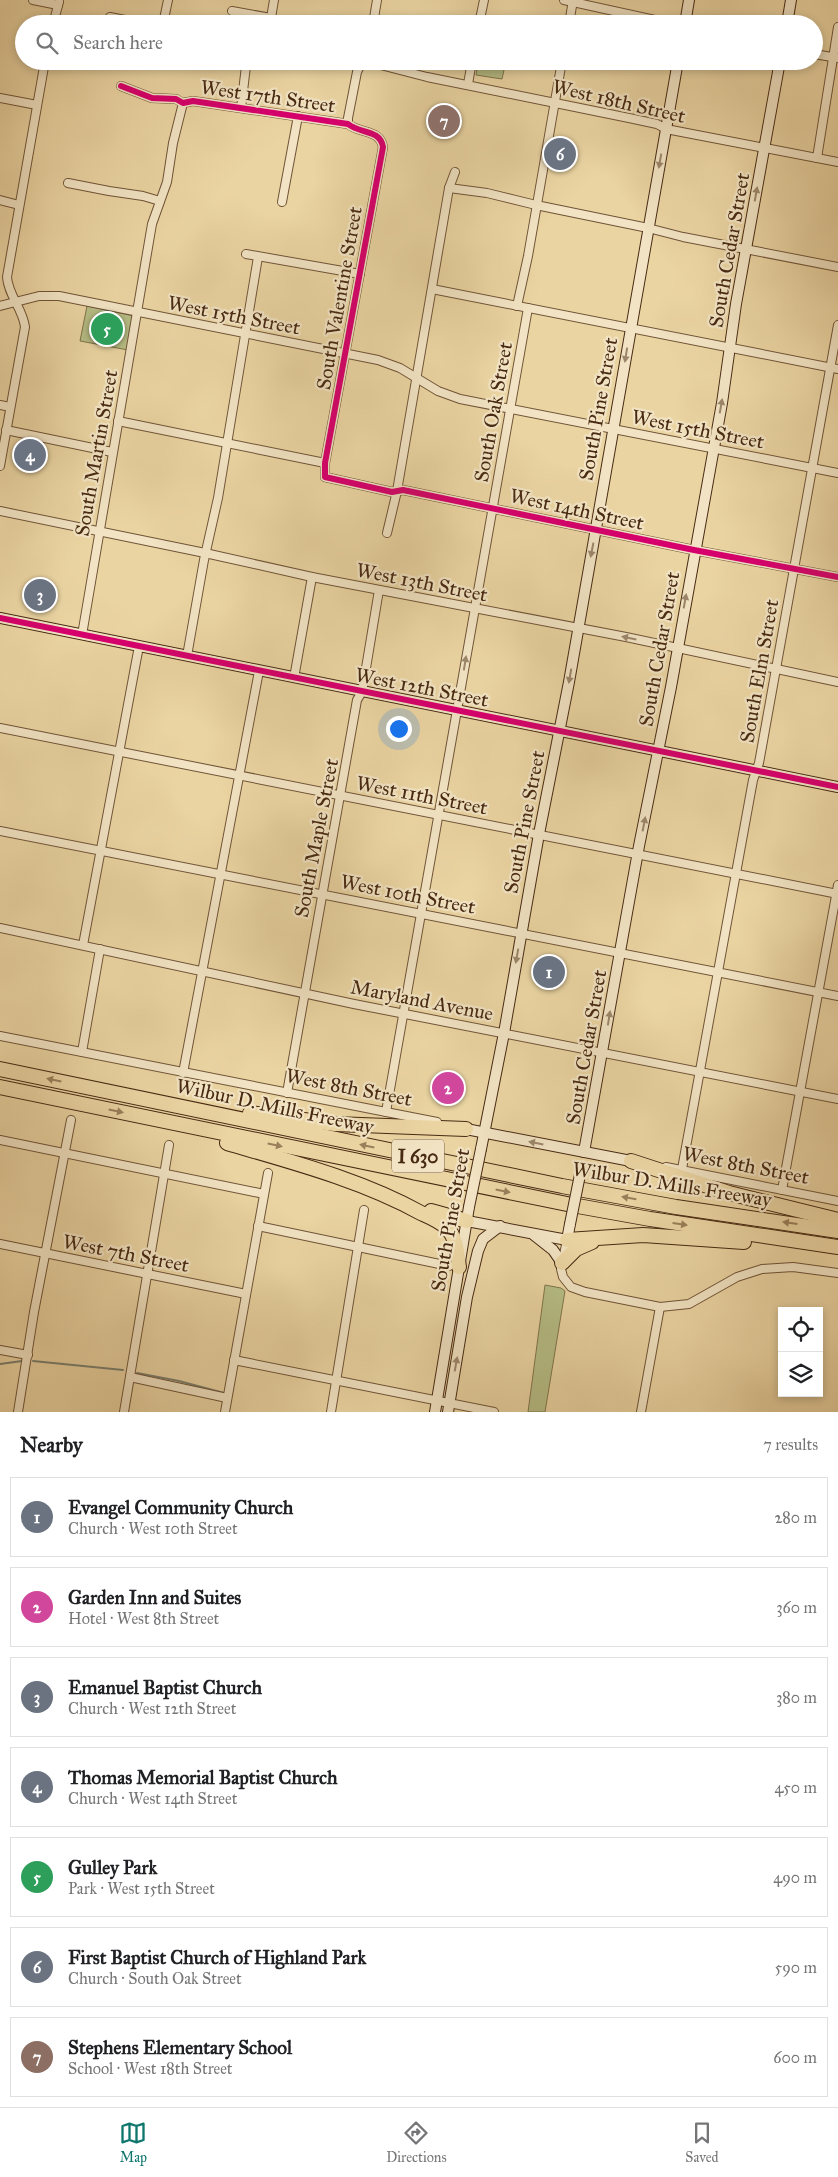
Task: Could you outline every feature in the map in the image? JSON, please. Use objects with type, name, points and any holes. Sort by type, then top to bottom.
[{"type":"highway","name":"Wilbur D. Mills Freeway","points":[[0,1069],[562,1186],[838,1231]]},
{"type":"highway","name":"Wilbur D. Mills Freeway","points":[[0,1088],[572,1205],[838,1249]]},
{"type":"highway","points":[[89,1088],[335,1124],[466,1128]]},
{"type":"highway","points":[[148,1118],[288,1160],[404,1203],[448,1228],[455,1240],[454,1267]]},
{"type":"highway","points":[[631,1161],[729,1192],[838,1220]]},
{"type":"highway","points":[[404,1203],[468,1214]]},
{"type":"highway","points":[[567,1240],[634,1235],[683,1236],[838,1249]]},
{"type":"highway","points":[[562,1262],[576,1248],[605,1238]]},
{"type":"main road","points":[[686,15],[689,0]]},
{"type":"main road","points":[[788,15],[791,0]]},
{"type":"main road","name":"South Pine Street","points":[[435,1412],[454,1267],[482,1149],[504,1033],[596,529],[676,70]]},
{"type":"main road","name":"South Cedar Street","points":[[584,1152],[677,649],[778,70]]},
{"type":"main road","name":"West 12th Street","points":[[0,618],[838,787]]},
{"type":"main road","name":"West 8th Street","points":[[466,1128],[631,1161]]},
{"type":"main road","points":[[468,1214],[500,1226],[567,1240],[582,1165]]},
{"type":"main road","points":[[449,1408],[468,1297],[479,1246],[483,1239],[500,1226]]},
{"type":"main road","points":[[531,1232],[553,1250],[562,1262]]},
{"type":"street","points":[[33,0],[59,2],[55,15]]},
{"type":"street","points":[[165,15],[168,0]]},
{"type":"street","points":[[271,15],[274,0]]},
{"type":"street","points":[[374,15],[377,0]]},
{"type":"street","points":[[481,15],[484,0]]},
{"type":"street","points":[[564,0],[634,15]]},
{"type":"street","points":[[571,15],[573,1]]},
{"type":"street","points":[[232,11],[247,15]]},
{"type":"street","points":[[817,158],[835,58],[838,27]]},
{"type":"street","points":[[0,466],[25,327],[24,318],[9,289],[7,277],[43,70]]},
{"type":"street","points":[[241,108],[246,70]]},
{"type":"street","points":[[348,124],[358,70]]},
{"type":"street","name":"West 18th Street","points":[[400,70],[657,124],[666,129],[838,162]]},
{"type":"street","points":[[468,84],[470,70]]},
{"type":"street","points":[[517,306],[528,256],[560,70]]},
{"type":"street","name":"West 17th Street","points":[[121,86],[152,98],[176,99],[183,103],[193,101],[348,124],[354,128],[374,134],[381,139]]},
{"type":"street","points":[[0,98],[37,105]]},
{"type":"street","name":"South Martin Street","points":[[82,635],[152,224],[168,182],[173,142],[183,103]]},
{"type":"street","points":[[282,202],[298,116]]},
{"type":"street","name":"South Valentine Street","points":[[325,463],[383,147],[381,139]]},
{"type":"street","points":[[388,533],[450,188],[455,172]]},
{"type":"street","points":[[68,183],[143,196],[160,201]]},
{"type":"street","points":[[450,188],[838,267]]},
{"type":"street","points":[[0,200],[19,205]]},
{"type":"street","points":[[246,254],[360,274]]},
{"type":"street","points":[[187,656],[218,498],[258,257]]},
{"type":"street","points":[[432,289],[834,369]]},
{"type":"street","name":"West 15th Street","points":[[0,306],[49,296],[137,312],[389,364],[450,396],[838,473]]},
{"type":"street","name":"South Oak Street","points":[[386,1112],[528,308]]},
{"type":"street","name":"South Elm Street","points":[[682,1169],[702,1072],[736,874],[754,780],[758,771],[811,468],[834,369],[838,325]]},
{"type":"street","points":[[0,405],[10,407]]},
{"type":"street","points":[[118,421],[325,463]]},
{"type":"street","points":[[6,430],[112,452]]},
{"type":"street","name":"West 14th Street","points":[[325,463],[324,475],[329,479],[392,492],[403,490],[694,550],[838,577]]},
{"type":"street","name":"West 13th Street","points":[[0,511],[206,552],[312,577],[578,628],[838,682]]},
{"type":"street","points":[[294,678],[312,577]]},
{"type":"street","name":"South Maple Street","points":[[286,1093],[321,893],[357,700],[362,692],[379,590]]},
{"type":"street","points":[[83,945],[139,646]]},
{"type":"street","points":[[184,1073],[259,671]]},
{"type":"street","name":"West 11th Street","points":[[0,728],[837,894]]},
{"type":"street","name":"West 10th Street","points":[[0,831],[838,996]]},
{"type":"street","points":[[782,1190],[838,885]]},
{"type":"street","name":"Maryland Avenue","points":[[0,928],[403,1014],[838,1099]]},
{"type":"street","points":[[82,1052],[100,949]]},
{"type":"street","name":"West 8th Street","points":[[0,1036],[466,1128]]},
{"type":"street","points":[[18,1412],[34,1312],[71,1120]]},
{"type":"street","points":[[0,1140],[264,1194]]},
{"type":"street","points":[[124,1412],[169,1145]]},
{"type":"street","name":"West 8th Street","points":[[631,1161],[682,1169],[838,1201]]},
{"type":"street","points":[[225,1412],[268,1173]]},
{"type":"street","points":[[331,1412],[364,1210]]},
{"type":"street","points":[[258,1226],[454,1267]]},
{"type":"street","points":[[567,1240],[562,1262],[563,1278],[571,1287],[585,1292],[660,1306],[690,1304],[737,1277],[762,1269],[793,1267],[838,1274]]},
{"type":"street","name":"West 7th Street","points":[[0,1244],[246,1294]]},
{"type":"street","points":[[641,1412],[660,1306]]},
{"type":"street","points":[[0,1350],[28,1355]]},
{"type":"street","points":[[234,1360],[436,1400],[449,1408],[494,1412]]},
{"type":"street","points":[[130,1376],[227,1398]]},
{"type":"green space","points":[[477,70],[504,70],[502,79],[476,75]]},
{"type":"green space","points":[[87,306],[134,316],[128,350],[80,341]]},
{"type":"green space","points":[[545,1285],[561,1288],[565,1291],[545,1412],[528,1412]]},
{"type":"waterway","points":[[0,1364],[22,1361]]},
{"type":"waterway","points":[[33,1361],[123,1370]]},
{"type":"waterway","points":[[137,1373],[179,1381],[224,1393]]},
{"type":"cycle path","points":[[121,86],[152,98],[176,99],[183,103],[193,101],[348,124],[374,134],[381,141],[383,147],[325,463],[325,477],[392,492],[403,490],[694,550],[838,577]]},
{"type":"cycle path","points":[[0,618],[838,787]]},
{"type":"place","name":"Stephens Elementary School","points":[[444,121]]},
{"type":"place","name":"First Baptist Church of Highland Park","points":[[560,154]]},
{"type":"place","name":"Gulley Park","points":[[107,329]]},
{"type":"place","name":"Thomas Memorial Baptist Church","points":[[30,455]]},
{"type":"place","name":"Emanuel Baptist Church","points":[[40,595]]},
{"type":"place","name":"Evangel Community Church","points":[[549,972]]},
{"type":"place","name":"Garden Inn and Suites","points":[[448,1088]]}]
